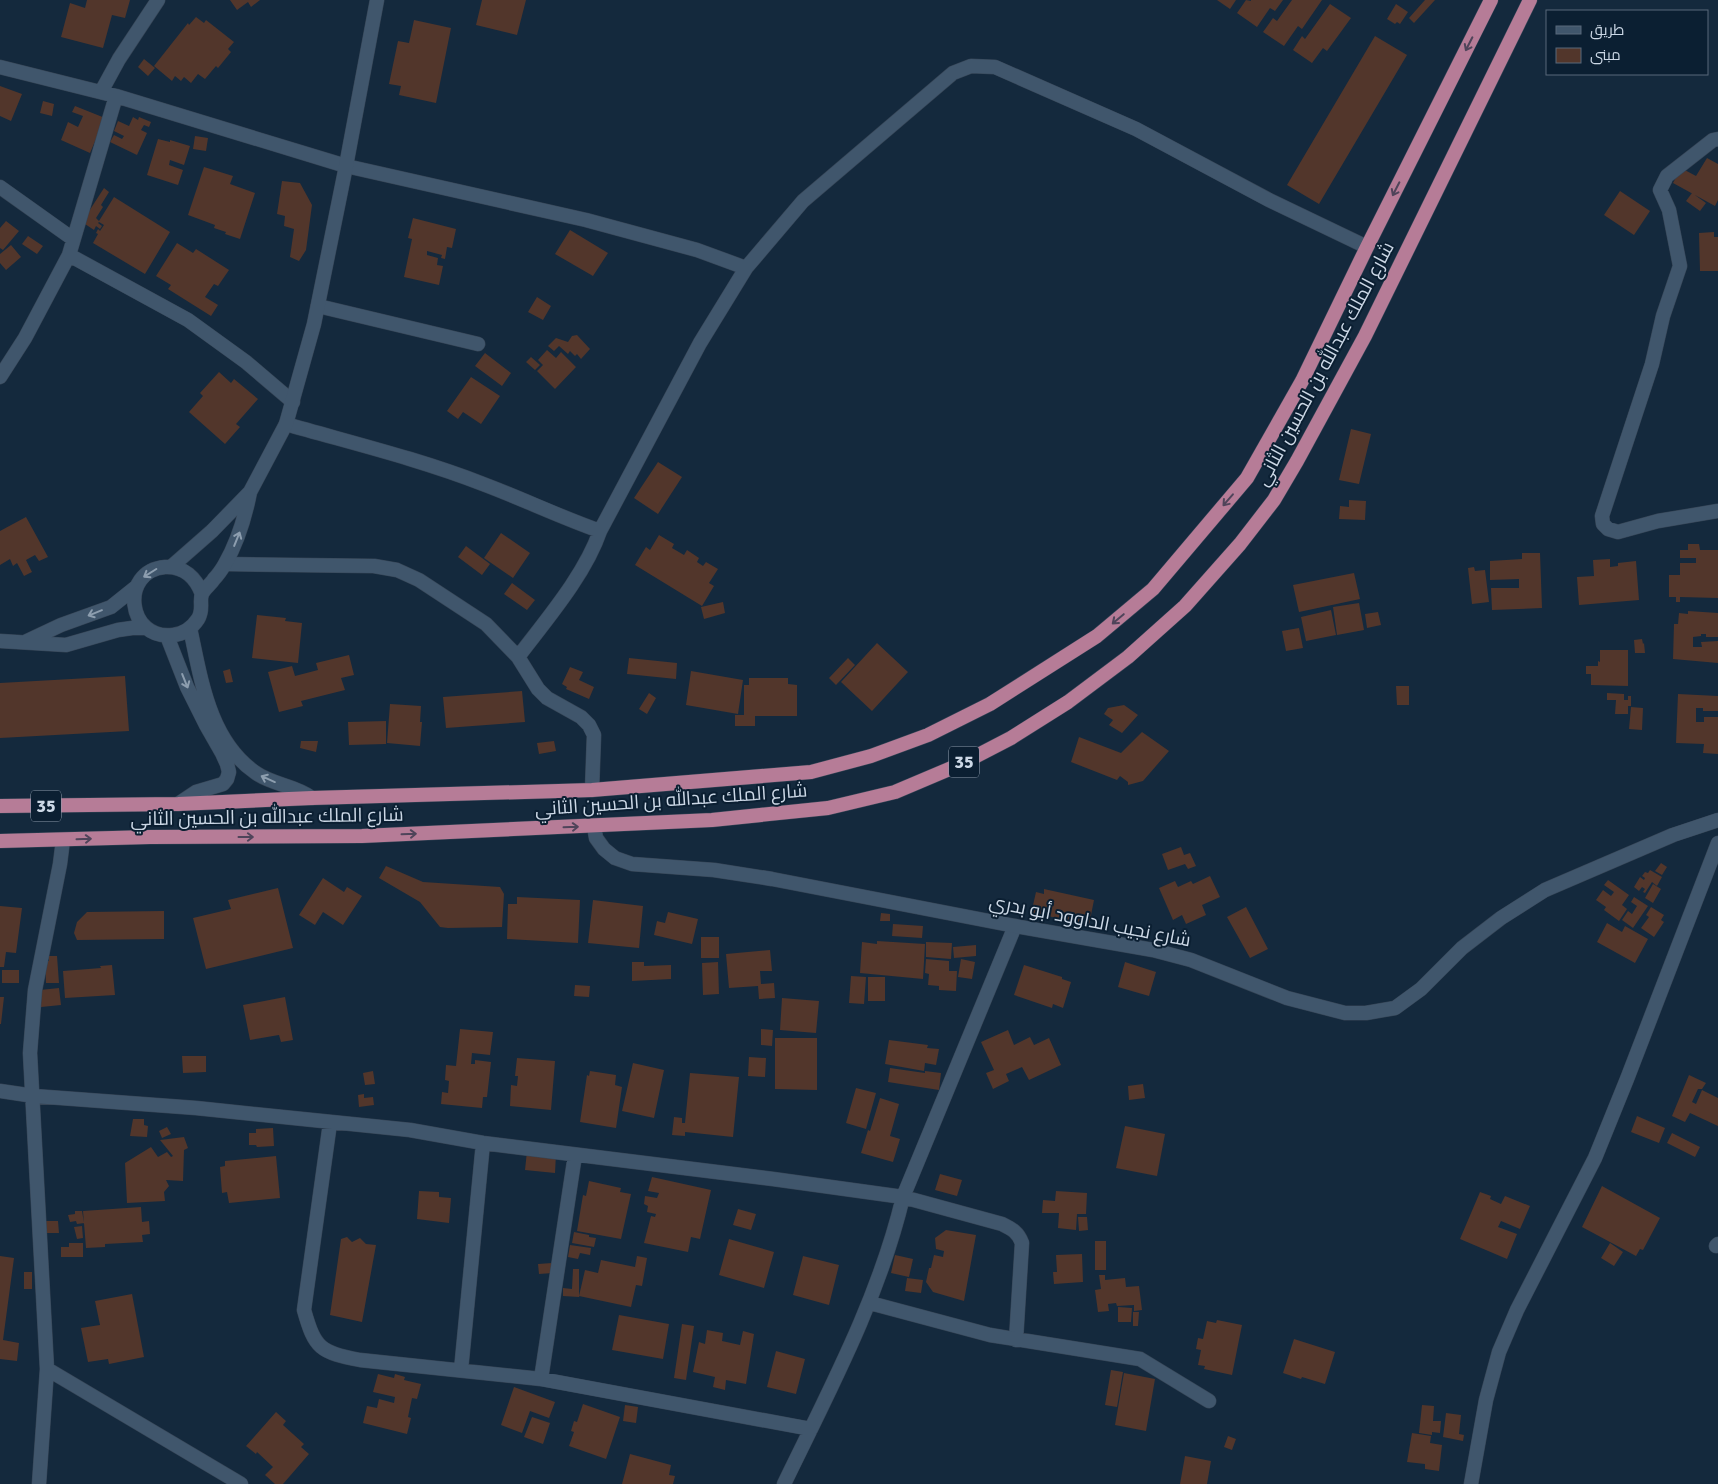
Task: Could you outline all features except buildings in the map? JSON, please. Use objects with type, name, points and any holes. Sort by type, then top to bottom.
[{"type":"highway","name":"شارع الملك عبدالله بن الحسين الثاني","points":[[0,806],[178,804],[592,790],[811,772],[871,756],[928,735],[990,704],[1097,636],[1153,589],[1246,478],[1302,381],[1491,0]]},
{"type":"highway","name":"شارع الملك عبدالله بن الحسين الثاني","points":[[0,841],[150,837],[362,836],[712,820],[818,809],[895,792],[961,764],[1011,738],[1068,702],[1128,657],[1185,606],[1240,544],[1274,500],[1365,336],[1530,0]]},
{"type":"street","points":[[101,92],[119,58],[158,0]]},
{"type":"street","points":[[202,594],[225,564],[237,541],[245,517],[250,492],[286,424],[293,402],[318,306],[377,0]]},
{"type":"street","points":[[518,657],[581,569],[700,343],[746,268],[803,201],[952,73],[970,66],[995,67],[1136,129],[1269,200],[1367,247]]},
{"type":"street","points":[[0,68],[116,96],[346,166],[586,220],[697,250],[746,268]]},
{"type":"street","points":[[0,377],[25,338],[69,255],[116,96]]},
{"type":"street","points":[[1718,139],[1714,140],[1667,176],[1660,190],[1669,210],[1680,266],[1663,316],[1652,364],[1602,516],[1603,524],[1608,529],[1618,532],[1658,521],[1718,511]]},
{"type":"street","points":[[0,187],[73,239]]},
{"type":"street","points":[[69,255],[163,306],[208,333],[293,402]]},
{"type":"street","points":[[318,306],[478,344]]},
{"type":"street","points":[[286,424],[483,483],[546,511],[600,530]]},
{"type":"street","points":[[171,567],[250,492]]},
{"type":"street","points":[[225,564],[374,566],[397,570],[445,595],[486,624],[518,657],[547,698],[581,717],[589,725],[594,735],[592,790]]},
{"type":"street","points":[[27,642],[61,625],[111,606],[136,587],[142,578],[160,568],[171,567],[182,570],[198,584],[202,594],[202,607],[198,619],[190,628],[179,634],[167,636],[156,634],[146,628],[134,609],[136,587]]},
{"type":"street","points":[[0,641],[66,645],[118,630],[146,628]]},
{"type":"street","points":[[178,804],[196,792],[223,784],[229,772],[210,723],[190,628]]},
{"type":"street","points":[[167,636],[187,686],[210,723],[239,758],[256,772],[270,780],[298,788],[312,798]]},
{"type":"street","name":"شارع نجيب الداوود أبو بدري","points":[[594,826],[596,838],[604,849],[615,858],[632,864],[714,870],[772,879],[1015,926],[1154,950],[1192,960],[1287,998],[1344,1013],[1366,1013],[1394,1008],[1421,989],[1462,948],[1501,918],[1545,890],[1673,835],[1718,820]]},
{"type":"street","points":[[39,1484],[48,1369],[30,1052],[35,990],[63,840]]},
{"type":"street","points":[[1471,1484],[1486,1400],[1499,1352],[1517,1310],[1595,1158],[1718,843]]},
{"type":"street","points":[[784,1484],[870,1303],[896,1226],[903,1197],[1015,926]]},
{"type":"street","points":[[0,1091],[34,1096],[196,1108],[410,1130],[575,1155],[903,1197],[1002,1224],[1019,1235],[1022,1243],[1016,1340]]},
{"type":"street","points":[[330,1123],[304,1310],[311,1335],[323,1349],[338,1356],[360,1360],[541,1379],[811,1429]]},
{"type":"street","points":[[461,1370],[483,1142]]},
{"type":"street","points":[[541,1379],[575,1155]]},
{"type":"street","points":[[870,1303],[981,1333],[1140,1359],[1209,1401]]},
{"type":"street","points":[[48,1369],[241,1484]]}]
